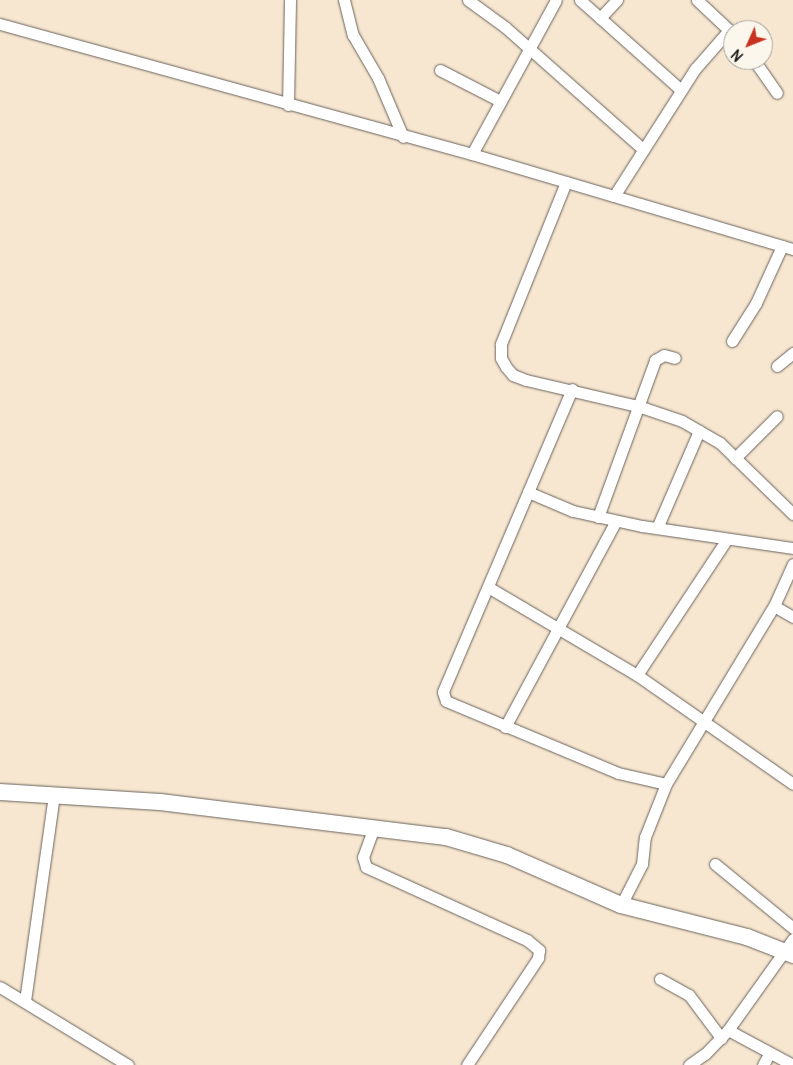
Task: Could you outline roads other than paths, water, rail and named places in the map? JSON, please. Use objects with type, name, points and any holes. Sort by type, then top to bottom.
[{"type":"street","points":[[288,105],[290,0]]},
{"type":"street","points":[[344,0],[352,36],[378,78],[403,137]]},
{"type":"street","points":[[468,0],[528,47],[642,148]]},
{"type":"street","points":[[472,154],[528,47],[556,0]]},
{"type":"street","points":[[580,0],[681,90]]},
{"type":"street","points":[[600,18],[617,0]]},
{"type":"street","points":[[697,0],[723,24]]},
{"type":"street","points":[[0,24],[403,137],[472,154],[787,247],[756,304],[732,341]]},
{"type":"street","points":[[614,196],[642,148],[681,90],[723,41]]},
{"type":"street","points":[[440,70],[500,101]]},
{"type":"street","points":[[761,70],[777,93]]},
{"type":"street","points":[[566,182],[501,344],[501,358],[514,375],[638,406],[699,431],[720,443],[793,514]]},
{"type":"street","points":[[777,366],[793,352]]},
{"type":"street","points":[[598,517],[656,360],[664,354],[675,358]]},
{"type":"street","points":[[572,389],[443,697],[452,705],[618,773],[666,784]]},
{"type":"street","points":[[735,458],[777,416]]},
{"type":"street","points":[[657,528],[699,431]]},
{"type":"street","points":[[528,492],[573,511],[616,521],[793,548]]},
{"type":"street","points":[[505,726],[616,521]]},
{"type":"street","points":[[637,675],[727,539]]},
{"type":"street","points":[[621,905],[642,864],[645,836],[666,784],[703,720],[774,606],[793,564]]},
{"type":"street","points":[[488,587],[637,675],[793,784]]},
{"type":"street","points":[[774,606],[793,617]]},
{"type":"street","points":[[0,792],[160,802],[413,830],[478,844],[621,905],[790,948],[724,1034],[690,1065]]},
{"type":"street","points":[[25,1001],[54,794]]},
{"type":"street","points":[[374,826],[364,857],[366,866],[527,940],[539,950],[538,958],[467,1065]]},
{"type":"street","points":[[715,864],[793,928]]},
{"type":"street","points":[[660,979],[694,1000],[724,1034],[793,1065]]},
{"type":"street","points":[[0,987],[128,1065]]},
{"type":"street","points":[[763,1065],[769,1054]]}]
